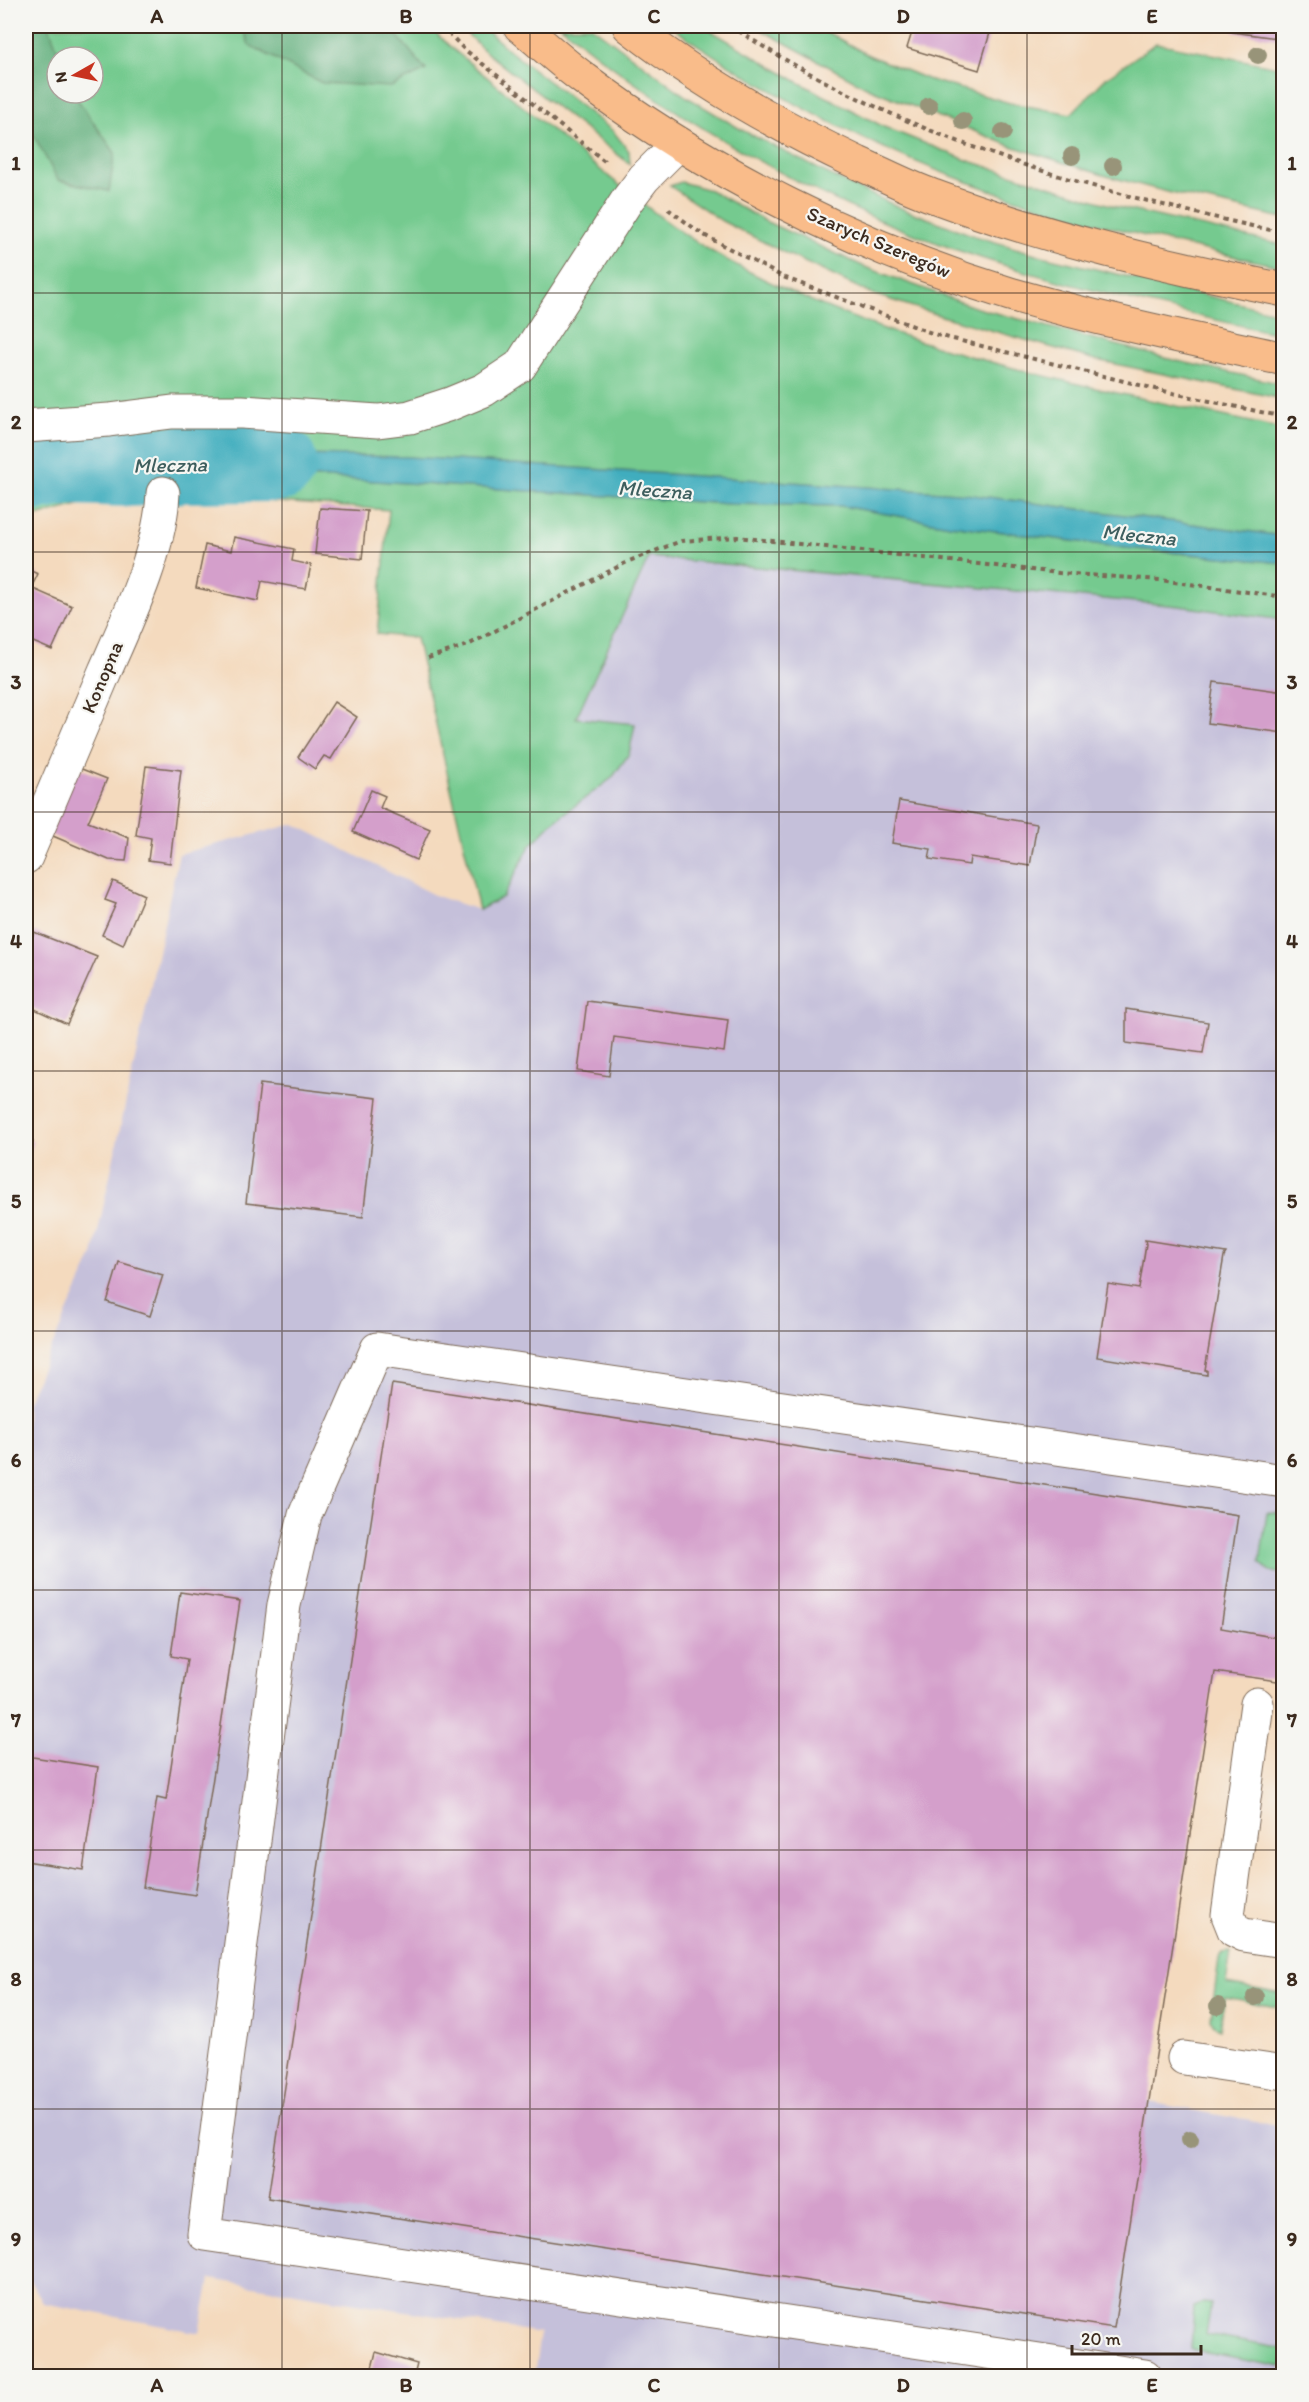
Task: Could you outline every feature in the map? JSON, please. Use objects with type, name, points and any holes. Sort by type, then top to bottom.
[{"type":"main road","name":"Szarych Szeregów","points":[[520,26],[583,78],[678,144],[761,190],[926,265],[1010,294],[1098,317],[1284,359]]},
{"type":"main road","points":[[629,26],[697,76],[749,108],[827,148],[930,195],[991,217],[1125,255],[1284,290]]},
{"type":"street","points":[[26,426],[109,420],[172,412],[242,412],[378,421],[410,417],[484,390],[520,366],[628,199],[644,178],[678,144]]},
{"type":"street","name":"Konopna","points":[[26,857],[142,579],[162,514],[163,493]]},
{"type":"street","points":[[1145,2376],[204,2234],[284,1605],[305,1515],[377,1349],[1284,1481]]},
{"type":"street","points":[[1257,1704],[1228,1915],[1234,1930],[1244,1935],[1284,1941]]},
{"type":"street","points":[[1184,2058],[1284,2073]]},
{"type":"path","points":[[731,26],[851,95],[923,129],[970,147],[1071,181],[1156,204],[1284,233]]},
{"type":"path","points":[[428,658],[468,645],[629,561],[681,541],[737,537],[1059,573],[1160,580],[1284,597]]},
{"type":"shaded area","points":[[649,557],[1179,606],[1283,620],[1283,1639],[1221,1628],[1076,2075],[1149,2102],[1283,2127],[1283,2376],[534,2376],[540,2333],[210,2279],[200,2333],[43,2303],[26,2274],[26,1404],[93,1255],[179,854],[294,824],[436,896],[479,910],[503,897],[530,846],[553,822],[612,778],[576,718]]},
{"type":"green space","points":[[26,26],[428,26],[454,50],[655,213],[711,251],[778,286],[847,315],[990,362],[1283,429],[1283,536],[957,493],[408,457],[75,451],[26,461]]},
{"type":"green space","points":[[26,26],[49,26],[56,45],[45,45],[45,105],[81,105],[115,153],[109,191],[58,180],[26,121]]},
{"type":"green space","points":[[242,26],[389,26],[426,70],[391,87],[322,83],[249,45]]},
{"type":"green space","points":[[459,26],[482,26],[511,52],[613,131],[629,151],[630,164],[488,54]]},
{"type":"green space","points":[[561,26],[591,26],[687,97],[742,130],[903,209],[975,236],[1046,257],[1283,314],[1283,335],[1058,281],[929,240],[873,217],[817,191],[708,131],[607,63]]},
{"type":"green space","points":[[670,26],[703,26],[798,82],[884,127],[969,161],[1117,207],[1283,245],[1283,267],[1095,223],[1021,201],[943,173],[862,138],[782,97],[706,51]]},
{"type":"green space","points":[[754,26],[816,26],[868,55],[927,79],[1010,103],[1071,114],[1106,78],[1156,43],[1283,68],[1283,218],[1103,175],[1011,146],[868,88]]},
{"type":"green space","points":[[681,182],[710,190],[765,221],[865,267],[977,308],[1173,360],[1283,384],[1283,399],[1096,360],[872,294],[722,221],[670,186]]},
{"type":"green space","points":[[65,474],[114,474],[168,480],[182,475],[328,478],[730,504],[841,506],[950,525],[1126,548],[1283,563],[1283,620],[1179,606],[649,557],[576,718],[635,724],[629,754],[612,778],[553,822],[530,846],[503,897],[479,910],[416,638],[377,634],[389,510],[183,495],[97,500],[26,519],[26,481]]},
{"type":"green space","points":[[1267,1512],[1283,1513],[1283,1573],[1270,1572],[1260,1562]]},
{"type":"green space","points":[[1231,1952],[1226,1984],[1283,1994],[1283,2008],[1225,1998],[1220,2029],[1213,2025],[1211,2019],[1219,1958],[1223,1953]]},
{"type":"green space","points":[[1204,2303],[1211,2304],[1206,2335],[1283,2349],[1283,2367],[1191,2349],[1194,2307]]},
{"type":"water","points":[[75,451],[163,452],[160,479],[93,474],[26,481],[26,461]]},
{"type":"water","points":[[171,453],[408,457],[957,493],[1283,536],[1283,563],[1126,548],[950,525],[841,506],[730,504],[328,478],[182,475],[169,480]]},
{"type":"building","points":[[914,26],[992,26],[979,70],[907,48]]},
{"type":"building","points":[[1234,26],[1284,26],[1284,39],[1233,32]]},
{"type":"building","points":[[320,508],[367,511],[362,559],[315,554]]},
{"type":"building","points":[[234,537],[294,549],[292,561],[311,565],[306,589],[262,581],[258,601],[196,588],[205,545],[231,551]]},
{"type":"building","points":[[26,569],[38,574],[31,588],[72,606],[52,650],[26,639]]},
{"type":"building","points":[[1214,682],[1284,692],[1284,733],[1208,723]]},
{"type":"building","points":[[334,702],[357,717],[331,759],[324,756],[315,769],[298,757]]},
{"type":"building","points":[[74,766],[107,779],[88,822],[129,838],[126,861],[109,860],[46,833]]},
{"type":"building","points":[[146,766],[181,770],[170,863],[148,860],[151,838],[136,835]]},
{"type":"building","points":[[371,790],[385,796],[380,808],[430,829],[416,860],[353,832]]},
{"type":"building","points":[[899,801],[1037,824],[1030,866],[970,857],[969,865],[929,859],[931,849],[892,843]]},
{"type":"building","points":[[113,881],[144,895],[123,945],[102,935],[116,904],[105,900]]},
{"type":"building","points":[[34,932],[97,957],[67,1024],[26,1005],[26,953]]},
{"type":"building","points":[[587,1001],[728,1020],[724,1052],[614,1037],[609,1076],[578,1071]]},
{"type":"building","points":[[1126,1009],[1208,1022],[1203,1053],[1126,1043]]},
{"type":"building","points":[[260,1084],[377,1098],[363,1217],[246,1203]]},
{"type":"building","points":[[26,1139],[33,1142],[26,1159]]},
{"type":"building","points":[[1145,1240],[1226,1253],[1205,1370],[1207,1370],[1207,1375],[1097,1357],[1108,1284],[1139,1289]]},
{"type":"building","points":[[119,1262],[163,1275],[150,1316],[107,1302]]},
{"type":"building","points":[[392,1384],[1238,1515],[1221,1628],[1284,1639],[1284,1682],[1215,1672],[1114,2328],[268,2198]]},
{"type":"building","points":[[180,1592],[240,1601],[195,1895],[143,1887],[157,1798],[166,1800],[187,1659],[171,1656]]},
{"type":"building","points":[[26,1756],[98,1767],[83,1870],[26,1861]]},
{"type":"building","points":[[376,2352],[417,2364],[414,2376],[370,2376]]},
{"type":"waterway","name":"Mleczna","points":[[26,473],[68,466],[129,468],[183,464],[278,463]]}]
